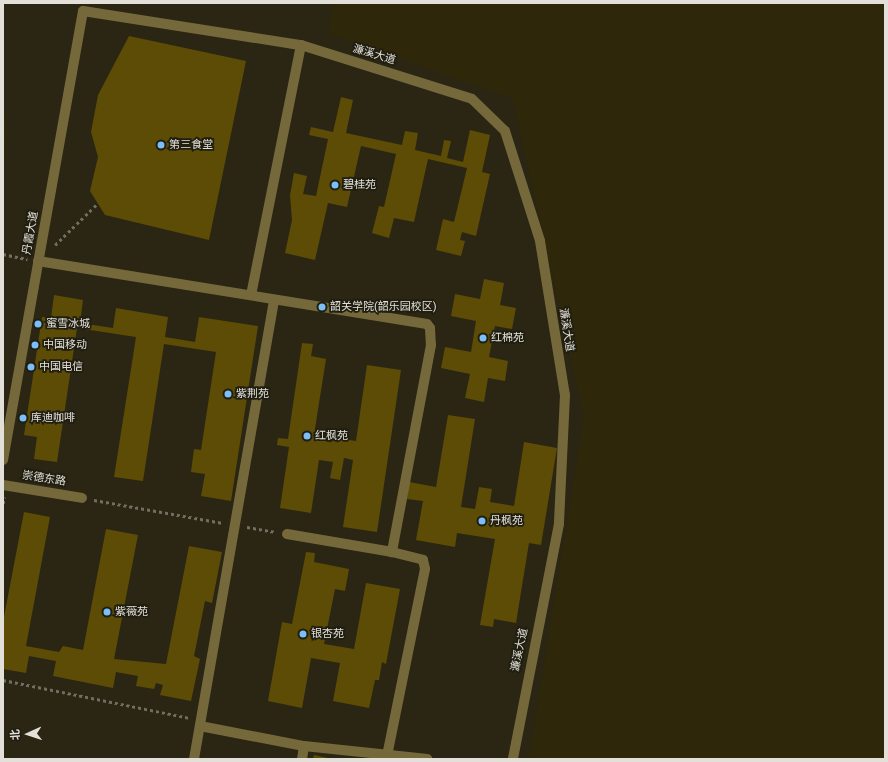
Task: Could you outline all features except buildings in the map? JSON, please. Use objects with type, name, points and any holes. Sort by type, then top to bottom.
[{"type":"lane","name":"濂溪大道","points":[[81,7],[301,45],[472,99],[505,131],[540,241],[565,395],[559,517],[513,759]]},
{"type":"lane","name":"丹霞大道","points":[[3,460],[81,7]]},
{"type":"lane","points":[[251,295],[301,45]]},
{"type":"lane","points":[[38,261],[427,324],[430,328],[431,345],[392,552]]},
{"type":"lane","points":[[194,759],[274,300]]},
{"type":"lane","name":"崇德东路","points":[[3,485],[82,498]]},
{"type":"lane","points":[[287,534],[392,552],[423,560],[425,569],[387,755]]},
{"type":"lane","points":[[201,723],[304,746],[426,759]]},
{"type":"lane","points":[[302,759],[304,746]]},
{"type":"path","points":[[3,254],[38,261],[98,203]]},
{"type":"path","points":[[82,498],[287,534]]},
{"type":"path","points":[[3,680],[201,723]]},
{"type":"shaded area","name":"韶关学院(韶乐园校区)","points":[[3,3],[416,3],[611,25],[619,759],[3,759]]},
{"type":"shaded area","points":[[333,3],[885,3],[885,759],[529,759],[584,416],[513,99],[328,33]]},
{"type":"shaded area","points":[[3,99],[8,133],[3,163]]},
{"type":"place","name":"第三食堂","points":[[161,145]]},
{"type":"place","name":"碧桂苑","points":[[335,185]]},
{"type":"place","name":"韶关学院(韶乐园校区)","points":[[322,307]]},
{"type":"place","name":"蜜雪冰城","points":[[38,324]]},
{"type":"place","name":"红棉苑","points":[[483,338]]},
{"type":"place","name":"中国移动","points":[[35,345]]},
{"type":"place","name":"中国电信","points":[[31,367]]},
{"type":"place","name":"紫荆苑","points":[[228,394]]},
{"type":"place","name":"库迪咖啡","points":[[23,418]]},
{"type":"place","name":"红枫苑","points":[[307,436]]},
{"type":"place","name":"丹枫苑","points":[[482,521]]},
{"type":"place","name":"紫薇苑","points":[[107,612]]},
{"type":"place","name":"银杏苑","points":[[303,634]]}]
